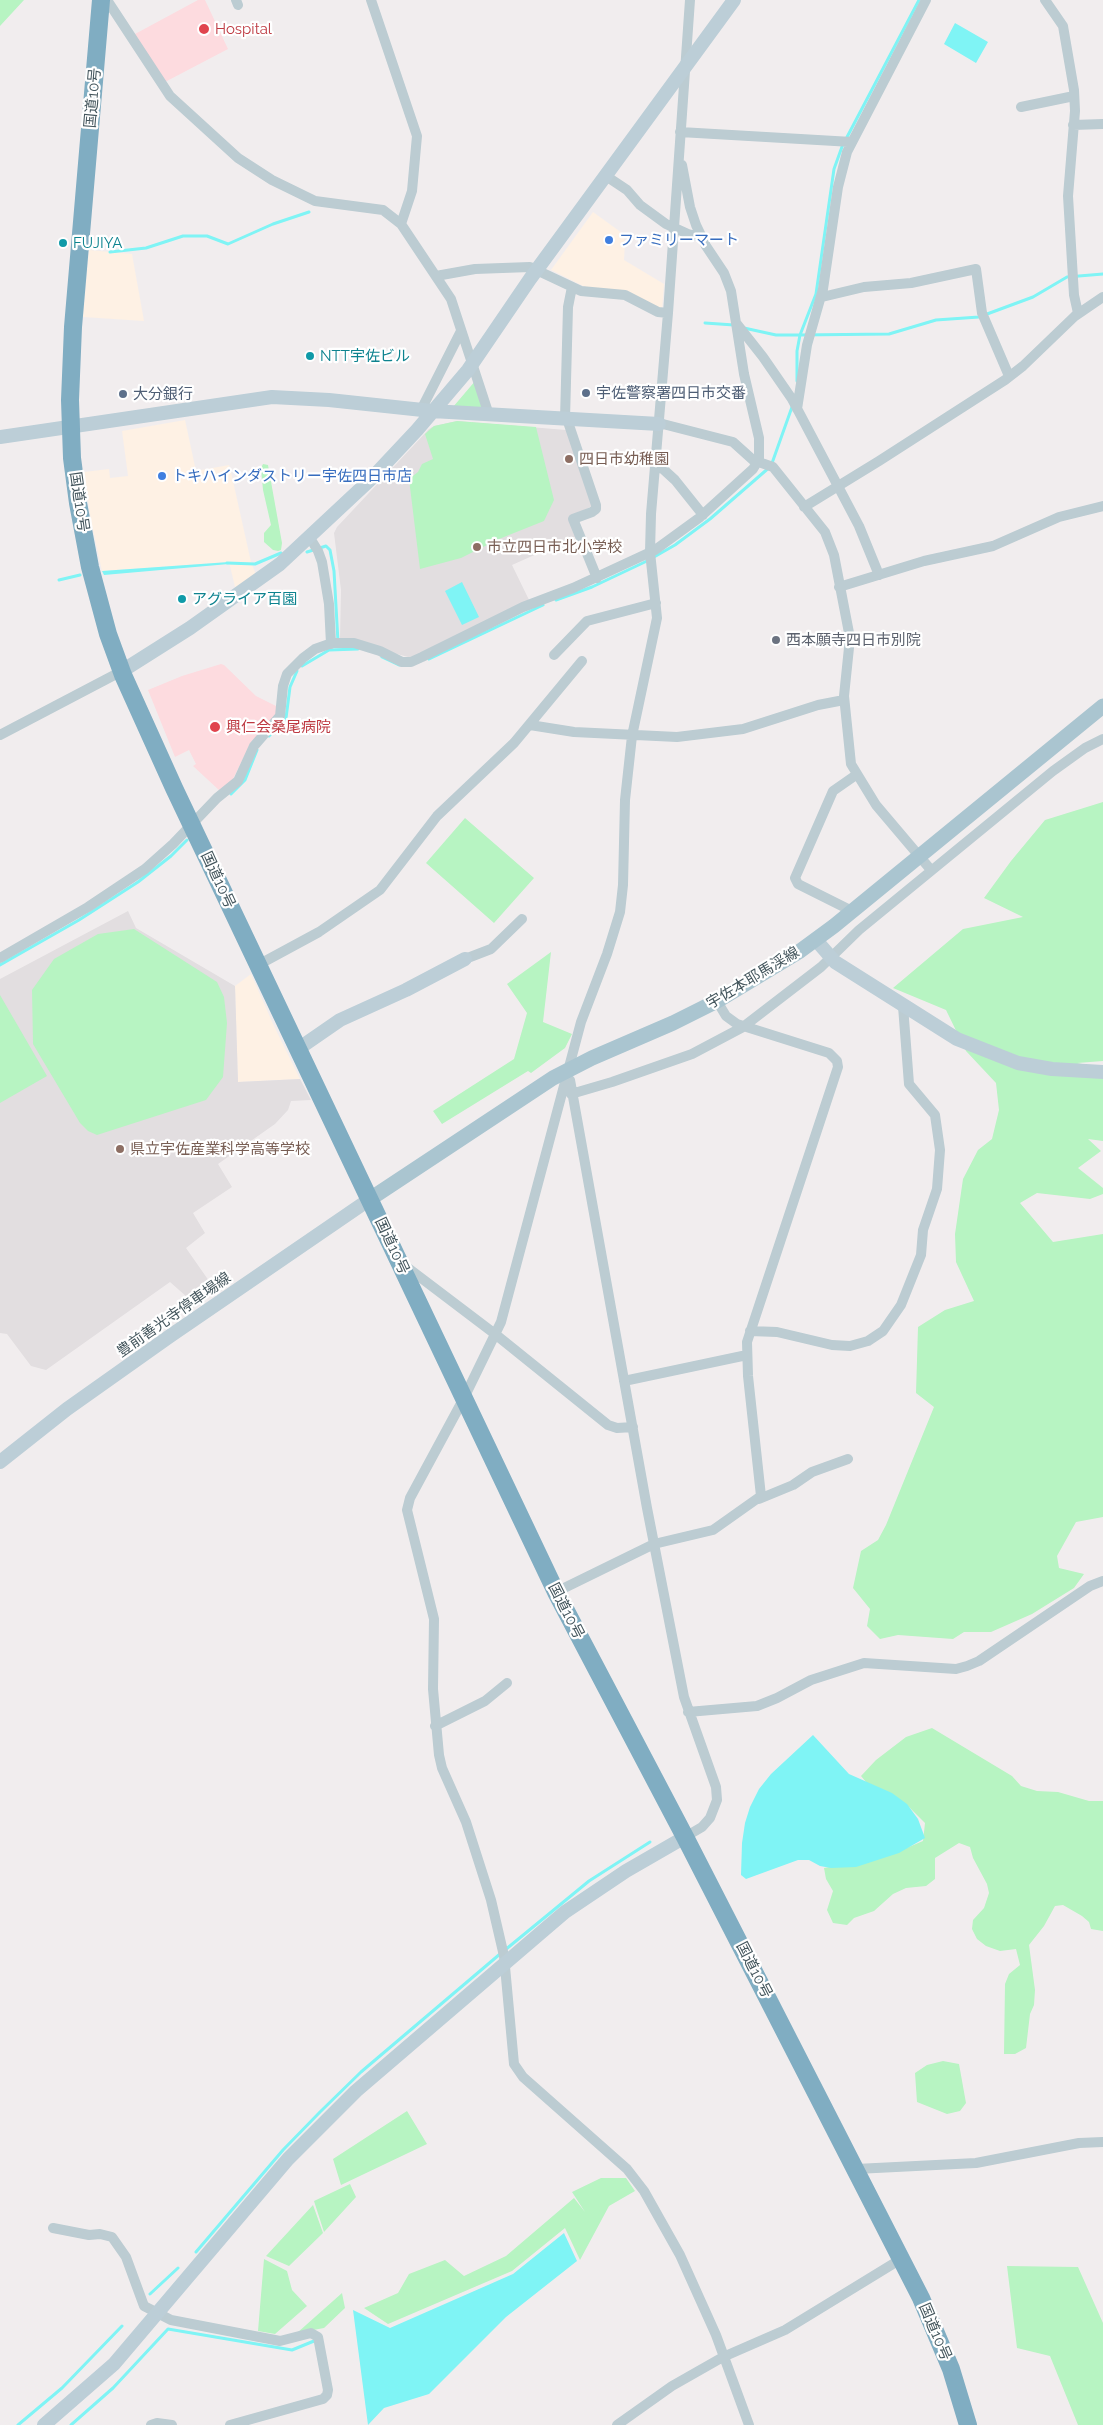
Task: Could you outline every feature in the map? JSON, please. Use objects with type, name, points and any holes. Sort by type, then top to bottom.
[{"type":"highway","name":"国道10号","points":[[101,0],[72,336],[71,426],[78,503],[86,552],[108,634],[122,671],[192,824],[556,1592],[685,1837],[922,2298],[943,2348],[968,2425]]},
{"type":"main road","name":"宇佐本耶馬渓線","points":[[370,1199],[504,1109],[570,1069],[717,1002],[816,940],[1103,706]]},
{"type":"street","points":[[107,0],[170,96],[238,158],[272,180],[314,201],[383,210],[401,224],[450,299],[489,415]]},
{"type":"street","points":[[371,0],[417,136],[412,191],[401,224]]},
{"type":"street","points":[[690,0],[678,149],[668,313],[655,466],[651,557],[656,604],[656,631],[632,736],[625,800],[623,885],[620,912],[607,954],[581,1022],[503,1316],[464,1398],[410,1498],[407,1510],[434,1619],[435,1726],[442,1768],[466,1822],[484,1875],[503,1956],[514,2064],[523,2077],[627,2169],[644,2191],[680,2255],[724,2357],[749,2425]]},
{"type":"street","points":[[0,735],[122,671],[252,585],[310,538],[385,465],[427,410],[472,364],[538,269],[734,0]]},
{"type":"street","points":[[797,409],[802,384],[804,356],[822,297],[839,180],[852,142],[926,0]]},
{"type":"street","points":[[1045,0],[1063,26],[1074,96],[1074,125],[1068,202],[1073,250],[1074,295],[1078,313]]},
{"type":"street","points":[[1021,107],[1074,96]]},
{"type":"street","points":[[1074,125],[1103,124]]},
{"type":"street","points":[[680,132],[852,142]]},
{"type":"street","points":[[0,958],[88,906],[145,869],[217,798],[238,781],[244,773],[254,746],[280,716],[285,680],[292,668],[315,649],[331,644],[365,646],[398,660],[411,662],[523,607],[651,557],[704,514],[753,469],[759,461],[759,438],[744,374],[727,278],[702,237],[690,207],[678,149]]},
{"type":"street","points":[[606,176],[627,190],[640,206],[674,228],[702,237]]},
{"type":"street","points":[[436,276],[476,269],[512,267],[538,269],[572,287],[587,292],[625,295],[658,312],[668,313]]},
{"type":"street","points":[[822,297],[864,286],[911,283],[976,269],[982,313],[1009,376]]},
{"type":"street","points":[[572,287],[568,307],[566,419],[596,505],[596,510],[573,519],[596,578]]},
{"type":"street","points":[[804,506],[838,487],[1009,376],[1029,361],[1078,313],[1103,298]]},
{"type":"street","points":[[736,323],[772,369],[797,409],[864,538],[879,575]]},
{"type":"street","points":[[427,410],[461,331]]},
{"type":"street","points":[[0,437],[272,397],[329,400],[489,415],[659,424],[730,441],[753,460],[777,470],[820,524],[831,543],[850,638],[844,700],[848,750],[856,775],[876,805],[931,870]]},
{"type":"street","points":[[655,466],[675,480],[704,514]]},
{"type":"street","points":[[839,587],[924,560],[993,546],[1059,517],[1103,506]]},
{"type":"street","points":[[310,538],[322,562],[329,604],[331,644]]},
{"type":"street","points":[[554,656],[587,621],[656,604]]},
{"type":"street","points":[[258,965],[319,932],[380,890],[437,816],[514,743],[582,661]]},
{"type":"street","points":[[530,725],[564,731],[677,737],[736,731],[818,705],[844,700]]},
{"type":"street","points":[[571,1094],[692,1054],[743,1027],[804,982],[859,930],[1067,760],[1103,739]]},
{"type":"street","points":[[852,911],[798,884],[795,878],[832,790],[856,775]]},
{"type":"street","points":[[298,1048],[340,1020],[406,990],[465,959],[491,949],[522,919]]},
{"type":"street","points":[[816,940],[830,958],[957,1039],[996,1056],[1035,1066],[1103,1072]]},
{"type":"street","points":[[717,1002],[726,1016],[743,1027],[829,1052],[834,1056],[838,1067],[750,1331],[747,1354],[762,1491],[759,1499]]},
{"type":"street","points":[[750,1331],[777,1332],[832,1345],[850,1346],[862,1343],[880,1334],[890,1324],[902,1305],[921,1255],[923,1230],[938,1188],[940,1150],[935,1115],[909,1084],[903,1006]]},
{"type":"street","points":[[44,2425],[114,2364],[288,2159],[338,2108],[503,1956],[588,1895],[635,1865],[702,1827],[710,1818],[715,1807],[717,1794],[688,1712],[654,1544],[571,1094],[570,1069]]},
{"type":"street","name":"豊前善光寺停車場線","points":[[0,1462],[67,1410],[164,1341],[370,1199]]},
{"type":"street","points":[[399,1261],[495,1334],[608,1425],[617,1428],[633,1427]]},
{"type":"street","points":[[624,1380],[747,1354]]},
{"type":"street","points":[[556,1592],[654,1544],[713,1530],[759,1499],[793,1485],[812,1472],[848,1459]]},
{"type":"street","points":[[688,1712],[757,1706],[778,1698],[811,1680],[864,1663],[956,1669],[967,1666],[979,1661],[1090,1586],[1103,1581]]},
{"type":"street","points":[[435,1726],[485,1701],[507,1683]]},
{"type":"street","points":[[856,2169],[976,2164],[1009,2159],[1078,2143],[1103,2142]]},
{"type":"street","points":[[53,2228],[88,2235],[100,2234],[112,2237],[126,2257],[144,2306],[171,2320],[280,2341],[311,2332],[318,2337],[328,2390],[327,2396],[230,2425]]},
{"type":"street","points":[[617,2425],[672,2386],[724,2357],[785,2330],[901,2259]]},
{"type":"street","points":[[151,2425],[157,2423],[172,2425]]},
{"type":"shaded area","points":[[198,0],[205,0],[228,49],[165,82],[135,34]]},
{"type":"shaded area","points":[[593,212],[622,233],[625,242],[624,260],[664,284],[662,310],[583,286],[551,270]]},
{"type":"shaded area","points":[[89,250],[132,254],[144,321],[83,317]]},
{"type":"shaded area","points":[[185,420],[196,471],[229,465],[251,562],[257,577],[236,591],[229,562],[102,571],[91,521],[84,472],[109,469],[110,478],[128,476],[122,431]]},
{"type":"shaded area","points":[[457,421],[566,430],[594,505],[569,518],[577,536],[512,565],[530,602],[412,658],[340,639],[341,590],[334,533],[337,527],[429,429],[434,426]]},
{"type":"shaded area","name":"興仁会桑尾病院","points":[[221,664],[256,696],[278,707],[275,718],[251,742],[233,779],[220,791],[193,766],[196,764],[189,750],[175,757],[148,690],[182,676]]},
{"type":"shaded area","name":"県立宇佐産業科学高等学校","points":[[128,911],[136,928],[235,986],[238,1082],[300,1079],[311,1100],[291,1101],[288,1110],[275,1124],[218,1164],[232,1187],[193,1213],[205,1233],[186,1248],[216,1291],[196,1305],[170,1282],[46,1370],[31,1366],[7,1334],[0,1333],[0,979]]},
{"type":"shaded area","points":[[251,974],[300,1079],[238,1082],[235,986]]},
{"type":"green space","points":[[0,0],[24,0],[0,26]]},
{"type":"green space","points":[[476,380],[486,411],[453,407]]},
{"type":"green space","points":[[457,421],[536,427],[554,500],[544,521],[499,539],[461,558],[420,569],[409,479],[418,472],[422,464],[433,459],[425,434],[434,426]]},
{"type":"green space","points":[[263,464],[268,465],[282,543],[281,550],[278,551],[273,550],[264,542],[264,533],[271,525],[263,490],[261,468]]},
{"type":"green space","points":[[1103,802],[1103,1061],[1077,1063],[1103,1068],[1103,1141],[1088,1139],[1101,1151],[1078,1168],[1103,1188],[1103,1194],[1090,1199],[1037,1193],[1020,1203],[1053,1242],[1103,1234],[1103,1517],[1076,1522],[1057,1556],[1059,1568],[1084,1574],[1074,1588],[1032,1614],[991,1632],[964,1632],[953,1639],[898,1635],[880,1639],[867,1626],[870,1609],[853,1588],[861,1551],[878,1540],[886,1525],[934,1407],[916,1393],[918,1327],[945,1310],[974,1301],[956,1262],[955,1234],[963,1179],[978,1150],[992,1139],[999,1110],[996,1083],[966,1051],[946,1010],[893,988],[963,929],[1023,917],[984,898],[1011,861],[1045,820]]},
{"type":"green space","points":[[465,818],[534,878],[494,923],[426,863]]},
{"type":"green space","points":[[134,929],[217,982],[224,997],[227,1023],[223,1077],[206,1100],[97,1135],[88,1131],[80,1123],[33,1044],[32,990],[54,959],[98,934]]},
{"type":"green space","points":[[551,952],[543,1022],[572,1034],[565,1048],[531,1073],[528,1071],[442,1124],[433,1111],[514,1059],[527,1013],[507,984]]},
{"type":"green space","points":[[0,995],[47,1076],[0,1103]]},
{"type":"green space","points":[[932,1728],[1012,1776],[1021,1786],[1037,1791],[1058,1792],[1089,1801],[1103,1801],[1103,1931],[1091,1929],[1089,1922],[1082,1916],[1063,1905],[1055,1906],[1044,1926],[1029,1945],[1035,1990],[1034,2005],[1030,2014],[1026,2048],[1015,2054],[1004,2054],[1005,1984],[1009,1974],[1020,1965],[1016,1949],[1000,1951],[986,1946],[977,1939],[972,1929],[973,1920],[984,1908],[989,1893],[987,1884],[973,1858],[970,1847],[959,1843],[935,1858],[935,1879],[926,1886],[906,1888],[893,1894],[874,1911],[854,1918],[847,1925],[833,1923],[827,1910],[833,1891],[826,1879],[824,1868],[859,1862],[897,1852],[923,1841],[925,1823],[909,1807],[871,1788],[861,1776],[876,1760],[906,1737]]},
{"type":"green space","points":[[943,2061],[959,2064],[966,2103],[960,2111],[947,2114],[917,2102],[915,2073],[927,2065]]},
{"type":"green space","points":[[407,2111],[427,2144],[341,2185],[333,2159]]},
{"type":"green space","points":[[601,2178],[626,2178],[635,2191],[609,2206],[580,2260],[565,2228],[512,2271],[388,2324],[364,2308],[398,2293],[409,2274],[445,2260],[464,2276],[506,2256],[574,2198],[585,2212],[572,2192]]},
{"type":"green space","points":[[350,2184],[356,2197],[324,2232],[314,2201]]},
{"type":"green space","points":[[313,2205],[323,2233],[289,2266],[266,2256]]},
{"type":"green space","points":[[264,2259],[287,2271],[292,2290],[307,2306],[275,2334],[258,2331]]},
{"type":"green space","points":[[1007,2266],[1078,2267],[1103,2323],[1103,2425],[1078,2425],[1050,2356],[1017,2348]]},
{"type":"green space","points":[[342,2293],[345,2308],[324,2328],[297,2333]]},
{"type":"water","points":[[955,23],[988,42],[976,63],[944,44]]},
{"type":"water","points":[[229,562],[229,564],[104,575],[102,571]]},
{"type":"water","points":[[462,582],[479,617],[462,625],[445,591]]},
{"type":"water","points":[[813,1735],[849,1774],[892,1793],[907,1804],[918,1819],[925,1838],[899,1853],[856,1867],[831,1868],[820,1866],[809,1860],[798,1860],[746,1879],[741,1875],[742,1843],[750,1807],[759,1789],[771,1774]]},
{"type":"water","points":[[564,2233],[577,2261],[506,2317],[429,2394],[384,2408],[368,2425],[353,2310],[390,2328],[513,2274]]},
{"type":"waterway","points":[[846,139],[919,0]]},
{"type":"waterway","points":[[744,328],[776,335],[800,335],[816,294],[834,169],[843,144]]},
{"type":"waterway","points":[[110,252],[146,248],[183,236],[207,236],[228,244],[273,224],[309,212]]},
{"type":"waterway","points":[[797,381],[797,351],[800,335],[889,334],[936,320],[979,317],[1033,297],[1067,277],[1103,274]]},
{"type":"waterway","points":[[705,323],[734,325]]},
{"type":"waterway","points":[[556,600],[592,587],[647,561],[675,545],[710,519],[771,466],[792,407]]},
{"type":"waterway","points":[[307,552],[326,546],[330,550],[334,571],[338,642]]},
{"type":"waterway","points":[[227,563],[255,564],[281,553]]},
{"type":"waterway","points":[[59,580],[80,575]]},
{"type":"waterway","points":[[429,659],[543,605]]},
{"type":"waterway","points":[[302,666],[329,650],[358,649]]},
{"type":"waterway","points":[[382,657],[399,665]]},
{"type":"waterway","points":[[269,736],[286,718],[290,687],[297,671]]},
{"type":"waterway","points":[[231,794],[245,780],[257,750]]},
{"type":"waterway","points":[[0,965],[79,920],[138,882],[171,856],[187,840]]},
{"type":"waterway","points":[[505,1950],[589,1881],[650,1842]]},
{"type":"waterway","points":[[196,2252],[283,2150],[320,2112],[361,2072],[500,1954]]},
{"type":"waterway","points":[[150,2294],[178,2268]]},
{"type":"waterway","points":[[18,2425],[62,2388],[122,2326]]},
{"type":"waterway","points":[[71,2425],[113,2388],[168,2329],[292,2350],[314,2341]]},
{"type":"place","name":"Hospital","points":[[204,29]]},
{"type":"place","name":"ファミリーマート","points":[[609,240]]},
{"type":"place","name":"FUJIYA","points":[[63,243]]},
{"type":"place","name":"NTT宇佐ビル","points":[[310,356]]},
{"type":"place","name":"宇佐警察署四日市交番","points":[[586,393]]},
{"type":"place","name":"大分銀行","points":[[123,394]]},
{"type":"place","name":"四日市幼稚園","points":[[569,459]]},
{"type":"place","name":"トキハインダストリー宇佐四日市店","points":[[162,476]]},
{"type":"place","name":"市立四日市北小学校","points":[[477,547]]},
{"type":"place","name":"アグライア百園","points":[[182,599]]},
{"type":"place","name":"西本願寺四日市別院","points":[[776,640]]},
{"type":"place","name":"興仁会桑尾病院","points":[[215,727]]},
{"type":"place","name":"県立宇佐産業科学高等学校","points":[[120,1149]]}]
